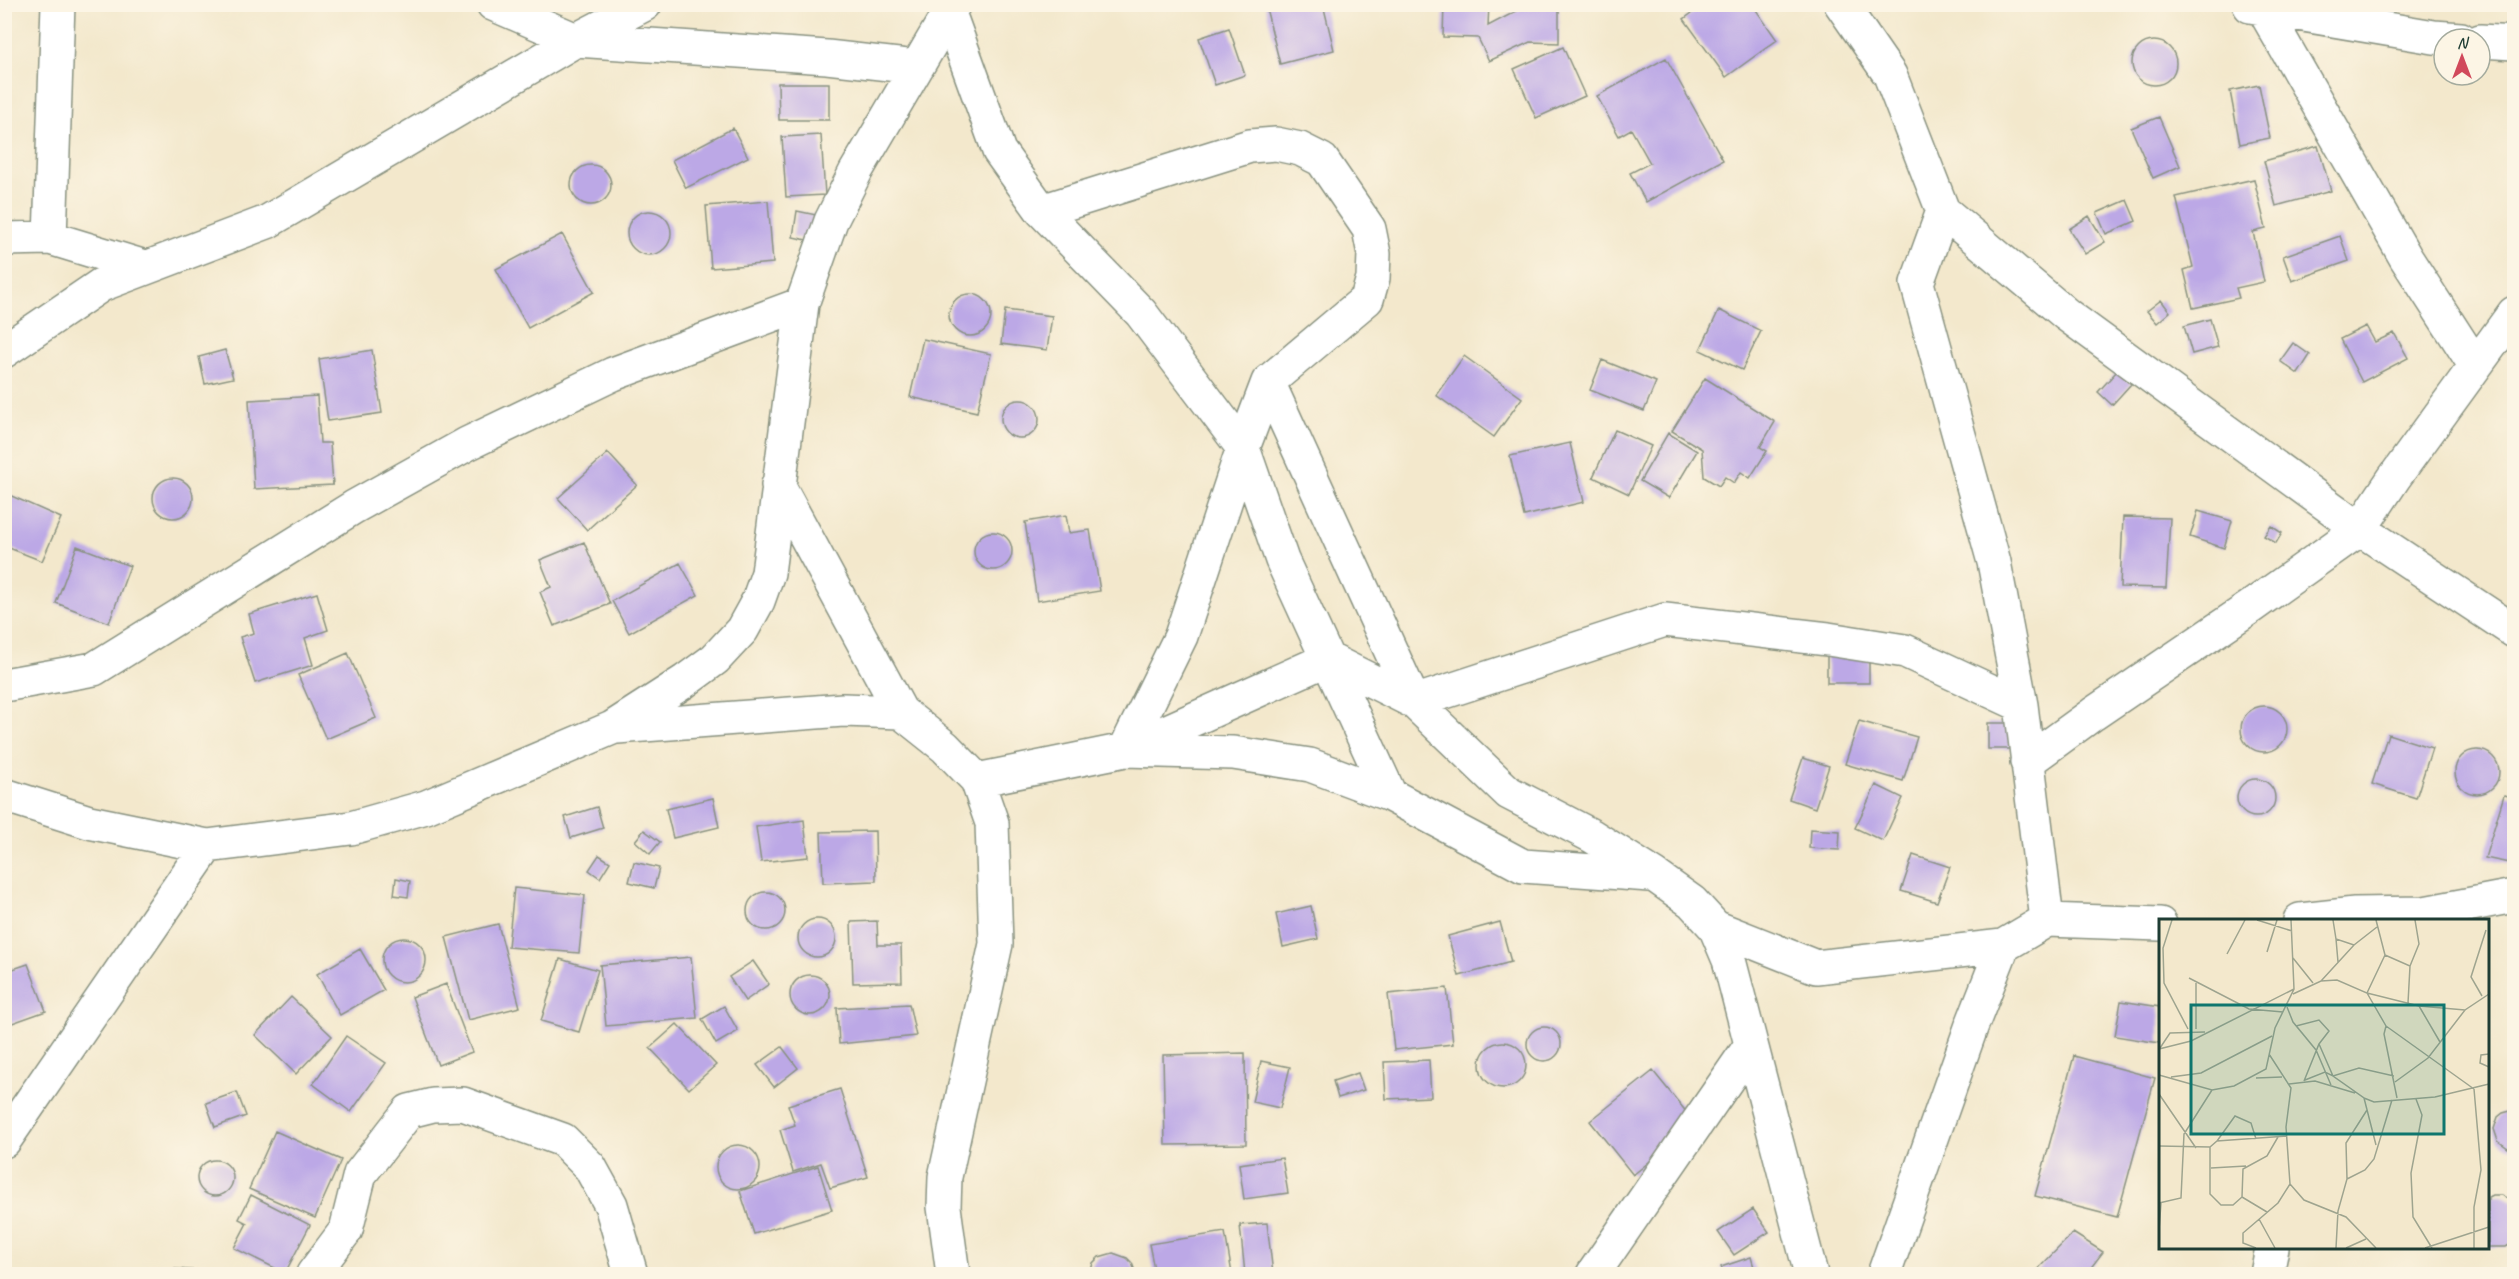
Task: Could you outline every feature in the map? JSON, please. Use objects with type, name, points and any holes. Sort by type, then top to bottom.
[{"type":"street","points":[[50,238],[58,4]]},
{"type":"street","points":[[493,4],[576,40],[827,57],[916,66]]},
{"type":"street","points":[[4,351],[101,285],[267,222],[576,40],[645,4]]},
{"type":"street","points":[[1841,4],[1890,75],[1943,211],[2067,315],[2360,528],[2514,631]]},
{"type":"street","points":[[2254,7],[2432,37]]},
{"type":"street","points":[[2254,7],[2406,258],[2475,365]]},
{"type":"street","points":[[4,795],[89,822],[207,846],[351,828],[426,807],[612,728],[715,659],[742,630],[758,601],[768,573],[802,304],[831,222],[856,171],[916,66],[952,9]]},
{"type":"street","points":[[952,9],[999,151],[1042,211],[1141,313],[1242,448],[1282,560],[1390,795]]},
{"type":"street","points":[[2492,41],[2514,43]]},
{"type":"street","points":[[1042,211],[1251,146],[1276,144],[1300,149],[1322,160],[1369,229],[1374,254],[1373,278],[1367,299],[1268,382],[1242,448],[1180,636],[1125,750]]},
{"type":"street","points":[[1943,211],[1917,283],[1994,562],[2021,705],[2047,920]]},
{"type":"street","points":[[4,239],[50,238],[145,267]]},
{"type":"street","points":[[4,685],[94,669],[354,507],[467,444],[613,374],[802,304]]},
{"type":"street","points":[[2027,762],[2092,714],[2252,606],[2360,528],[2514,313]]},
{"type":"street","points":[[1268,382],[1414,702]]},
{"type":"street","points":[[778,485],[901,712],[945,747],[977,780],[992,823],[996,944],[945,1177],[944,1207],[953,1275]]},
{"type":"street","points":[[1414,702],[1665,620],[1828,639],[1905,651],[2021,705]]},
{"type":"street","points":[[1328,659],[1414,702],[1509,793],[1592,836],[1654,875],[1692,902],[1716,927],[1730,960],[1811,1275]]},
{"type":"street","points":[[977,780],[1125,750],[1328,659]]},
{"type":"street","points":[[612,728],[843,710],[901,712]]},
{"type":"street","points":[[1125,750],[1233,753],[1310,765],[1390,795],[1523,866],[1654,875]]},
{"type":"street","points":[[4,1141],[207,846]]},
{"type":"street","points":[[2316,919],[2355,914],[2424,913],[2514,896]]},
{"type":"street","points":[[1716,927],[1816,967],[2003,946],[2047,920],[2159,924]]},
{"type":"street","points":[[1884,1275],[1972,1025],[2003,946]]},
{"type":"street","points":[[1593,1275],[1751,1045]]},
{"type":"street","points":[[313,1275],[346,1230],[360,1174],[409,1111],[433,1105],[463,1104],[563,1140],[590,1167],[611,1205],[631,1275]]},
{"type":"street","points":[[2267,1275],[2272,1249]]},
{"type":"building","points":[[1265,4],[1323,4],[1334,50],[1280,64]]},
{"type":"building","points":[[1444,4],[1489,4],[1488,26],[1530,4],[1559,4],[1559,43],[1530,42],[1489,61],[1478,38],[1443,37]]},
{"type":"building","points":[[1704,4],[1752,4],[1777,40],[1726,77],[1684,19]]},
{"type":"building","points":[[1229,28],[1245,75],[1215,85],[1199,38]]},
{"type":"building","points":[[2154,41],[2163,42],[2170,47],[2175,54],[2175,72],[2170,79],[2163,84],[2154,85],[2145,84],[2138,79],[2133,72],[2132,63],[2133,54],[2138,47],[2145,42]]},
{"type":"building","points":[[1563,47],[1585,96],[1536,118],[1514,69]]},
{"type":"building","points":[[1666,58],[1723,160],[1646,202],[1630,173],[1650,163],[1631,129],[1619,136],[1597,96]]},
{"type":"building","points":[[778,83],[829,83],[829,120],[779,120]]},
{"type":"building","points":[[2259,85],[2270,138],[2240,144],[2230,91]]},
{"type":"building","points":[[2159,117],[2180,166],[2153,178],[2131,128]]},
{"type":"building","points":[[733,128],[748,157],[686,188],[672,160]]},
{"type":"building","points":[[821,135],[825,195],[786,197],[782,137]]},
{"type":"building","points":[[2318,146],[2331,191],[2276,206],[2264,161]]},
{"type":"building","points":[[591,165],[605,171],[611,185],[605,199],[591,205],[577,199],[571,185],[577,171]]},
{"type":"building","points":[[2254,179],[2266,229],[2253,232],[2264,282],[2236,288],[2239,298],[2193,308],[2184,270],[2193,267],[2176,197]]},
{"type":"building","points":[[2127,200],[2136,221],[2106,234],[2097,213]]},
{"type":"building","points":[[768,201],[773,263],[711,268],[706,206]]},
{"type":"building","points":[[649,211],[664,218],[671,233],[664,248],[649,255],[634,248],[627,233],[634,218]]},
{"type":"building","points":[[797,211],[821,216],[816,242],[793,237]]},
{"type":"building","points":[[2089,216],[2105,242],[2085,254],[2069,229]]},
{"type":"building","points":[[562,234],[594,292],[528,328],[496,269]]},
{"type":"building","points":[[2340,236],[2349,261],[2292,281],[2283,256]]},
{"type":"building","points":[[970,294],[985,300],[991,315],[985,330],[970,336],[955,330],[949,315],[955,300]]},
{"type":"building","points":[[2161,300],[2170,312],[2157,323],[2147,311]]},
{"type":"building","points":[[1005,310],[1052,316],[1047,350],[1001,344]]},
{"type":"building","points":[[1719,310],[1761,331],[1742,370],[1700,350]]},
{"type":"building","points":[[2210,319],[2218,347],[2192,354],[2184,326]]},
{"type":"building","points":[[2366,326],[2375,342],[2394,333],[2408,358],[2362,382],[2340,339]]},
{"type":"building","points":[[923,339],[991,354],[977,412],[910,397]]},
{"type":"building","points":[[2293,343],[2310,355],[2298,374],[2280,361]]},
{"type":"building","points":[[225,350],[233,378],[205,384],[199,357]]},
{"type":"building","points":[[372,350],[382,413],[328,421],[319,359]]},
{"type":"building","points":[[1464,356],[1522,398],[1494,437],[1436,395]]},
{"type":"building","points":[[1602,360],[1656,382],[1644,411],[1590,390]]},
{"type":"building","points":[[2117,371],[2131,384],[2112,405],[2098,392]]},
{"type":"building","points":[[1705,378],[1775,422],[1760,447],[1767,451],[1750,478],[1741,472],[1734,483],[1725,477],[1719,486],[1704,477],[1702,449],[1672,431]]},
{"type":"building","points":[[317,396],[320,443],[330,443],[333,485],[254,489],[249,400]]},
{"type":"building","points":[[1020,400],[1027,401],[1033,406],[1038,412],[1038,426],[1033,432],[1027,437],[1020,438],[1013,437],[1007,432],[1002,426],[1001,419],[1002,412],[1007,406],[1013,401]]},
{"type":"building","points":[[1615,430],[1651,446],[1629,494],[1593,477]]},
{"type":"building","points":[[1668,433],[1697,451],[1669,498],[1640,481]]},
{"type":"building","points":[[1570,443],[1584,502],[1524,516],[1510,456]]},
{"type":"building","points":[[608,453],[637,485],[587,530],[558,498]]},
{"type":"building","points":[[173,478],[187,484],[193,498],[187,512],[173,518],[159,512],[153,498],[159,484]]},
{"type":"building","points":[[7,494],[61,518],[42,561],[4,546],[4,501]]},
{"type":"building","points":[[2198,511],[2232,521],[2224,548],[2190,537]]},
{"type":"building","points":[[1066,515],[1069,533],[1090,530],[1100,591],[1037,601],[1025,522]]},
{"type":"building","points":[[2123,517],[2170,518],[2166,588],[2120,587]]},
{"type":"building","points":[[2271,526],[2282,533],[2276,543],[2264,536]]},
{"type":"building","points":[[993,532],[1006,538],[1012,551],[1006,564],[993,570],[980,564],[974,551],[980,538]]},
{"type":"building","points":[[584,542],[610,604],[554,626],[540,592],[551,587],[540,560]]},
{"type":"building","points":[[77,546],[130,566],[109,623],[56,603]]},
{"type":"building","points":[[680,563],[698,595],[629,633],[612,601]]},
{"type":"building","points":[[317,593],[328,630],[305,638],[313,665],[255,683],[240,637],[254,633],[249,614]]},
{"type":"building","points":[[348,653],[376,718],[326,739],[298,675]]},
{"type":"building","points":[[1827,654],[1869,654],[1869,683],[1827,683]]},
{"type":"building","points":[[2264,706],[2280,713],[2287,729],[2280,745],[2264,752],[2248,745],[2241,729],[2248,713]]},
{"type":"building","points":[[1859,721],[1917,737],[1903,781],[1845,764]]},
{"type":"building","points":[[1988,723],[2011,723],[2011,749],[1988,749]]},
{"type":"building","points":[[2388,734],[2432,748],[2416,798],[2372,784]]},
{"type":"building","points":[[2477,750],[2492,757],[2499,772],[2492,787],[2477,794],[2462,787],[2455,772],[2462,757]]},
{"type":"building","points":[[1803,758],[1829,766],[1815,808],[1789,799]]},
{"type":"building","points":[[2256,779],[2263,780],[2269,785],[2274,791],[2274,805],[2269,811],[2263,816],[2256,817],[2249,816],[2243,811],[2238,805],[2237,798],[2238,791],[2243,785],[2249,780]]},
{"type":"building","points":[[1876,785],[1903,798],[1883,841],[1855,828]]},
{"type":"building","points":[[2504,795],[2514,797],[2514,864],[2485,858]]},
{"type":"building","points":[[713,798],[719,827],[673,838],[666,809]]},
{"type":"building","points":[[597,807],[603,828],[571,838],[565,817]]},
{"type":"building","points":[[804,820],[808,857],[761,862],[756,827]]},
{"type":"building","points":[[1810,829],[1840,831],[1839,850],[1809,848]]},
{"type":"building","points":[[644,830],[660,842],[650,854],[635,841]]},
{"type":"building","points":[[875,831],[876,881],[823,883],[821,832]]},
{"type":"building","points":[[599,855],[610,862],[600,878],[589,870]]},
{"type":"building","points":[[1913,855],[1950,867],[1937,902],[1901,891]]},
{"type":"building","points":[[634,862],[659,868],[654,888],[629,882]]},
{"type":"building","points":[[396,878],[410,881],[408,897],[394,895]]},
{"type":"building","points":[[514,888],[585,895],[579,953],[508,947]]},
{"type":"building","points":[[766,892],[780,897],[785,911],[780,925],[766,930],[752,925],[747,911],[752,897]]},
{"type":"building","points":[[1311,906],[1318,939],[1283,947],[1276,914]]},
{"type":"building","points":[[817,919],[824,920],[830,925],[835,931],[835,945],[830,951],[824,956],[817,957],[810,956],[804,951],[799,945],[798,938],[799,931],[804,925],[810,920]]},
{"type":"building","points":[[877,921],[878,945],[901,945],[902,982],[853,983],[851,922]]},
{"type":"building","points":[[1500,922],[1511,962],[1459,976],[1448,936]]},
{"type":"building","points":[[498,924],[520,1007],[468,1020],[446,937]]},
{"type":"building","points":[[404,938],[419,945],[426,960],[419,975],[404,982],[389,975],[382,960],[389,945]]},
{"type":"building","points":[[360,949],[384,990],[340,1015],[317,974]]},
{"type":"building","points":[[691,957],[697,1018],[606,1026],[600,965]]},
{"type":"building","points":[[560,959],[598,970],[579,1032],[541,1021]]},
{"type":"building","points":[[753,961],[769,984],[745,1001],[729,977]]},
{"type":"building","points":[[28,964],[46,1011],[4,1026],[4,972]]},
{"type":"building","points":[[810,975],[824,981],[830,995],[824,1009],[810,1015],[796,1009],[790,995],[796,981]]},
{"type":"building","points":[[446,984],[472,1052],[438,1065],[412,997]]},
{"type":"building","points":[[1447,988],[1453,1044],[1394,1050],[1388,994]]},
{"type":"building","points":[[291,997],[332,1036],[296,1074],[255,1035]]},
{"type":"building","points":[[2121,1001],[2159,1007],[2159,1043],[2115,1036]]},
{"type":"building","points":[[909,1004],[916,1036],[839,1044],[837,1008]]},
{"type":"building","points":[[724,1006],[738,1031],[716,1044],[702,1019]]},
{"type":"building","points":[[677,1024],[716,1065],[689,1089],[650,1048]]},
{"type":"building","points":[[1544,1027],[1556,1032],[1561,1044],[1556,1056],[1544,1061],[1532,1056],[1527,1044],[1532,1032]]},
{"type":"building","points":[[346,1036],[386,1063],[351,1112],[313,1084]]},
{"type":"building","points":[[1503,1042],[1519,1049],[1526,1065],[1519,1081],[1503,1088],[1487,1081],[1480,1065],[1487,1049]]},
{"type":"building","points":[[782,1047],[798,1068],[774,1087],[757,1065]]},
{"type":"building","points":[[1245,1053],[1246,1144],[1165,1145],[1163,1055]]},
{"type":"building","points":[[2074,1056],[2155,1078],[2117,1217],[2035,1196]]},
{"type":"building","points":[[1429,1060],[1431,1097],[1386,1099],[1384,1062]]},
{"type":"building","points":[[1261,1061],[1290,1067],[1280,1108],[1252,1102]]},
{"type":"building","points":[[1653,1071],[1692,1119],[1665,1140],[1670,1145],[1633,1175],[1590,1121]]},
{"type":"building","points":[[1358,1073],[1364,1090],[1338,1098],[1333,1081]]},
{"type":"building","points":[[840,1089],[868,1177],[830,1188],[821,1163],[793,1172],[780,1130],[795,1125],[788,1105]]},
{"type":"building","points":[[237,1092],[246,1116],[215,1127],[206,1103]]},
{"type":"building","points":[[2514,1110],[2514,1149],[2498,1141],[2494,1129],[2498,1117]]},
{"type":"building","points":[[275,1131],[341,1160],[315,1218],[249,1189]]},
{"type":"building","points":[[738,1145],[753,1152],[760,1167],[753,1182],[738,1189],[723,1182],[716,1167],[723,1152]]},
{"type":"building","points":[[1282,1158],[1288,1193],[1244,1199],[1239,1164]]},
{"type":"building","points":[[215,1160],[228,1165],[233,1178],[228,1191],[215,1196],[202,1191],[197,1178],[202,1165]]},
{"type":"building","points":[[818,1166],[832,1210],[754,1234],[740,1191]]},
{"type":"building","points":[[251,1195],[310,1225],[285,1273],[234,1248],[247,1223],[239,1219]]},
{"type":"building","points":[[2501,1195],[2514,1202],[2514,1242],[2506,1247],[2489,1247],[2489,1196]]},
{"type":"building","points":[[1753,1209],[1769,1232],[1734,1255],[1718,1232]]},
{"type":"building","points":[[1267,1223],[1273,1274],[1245,1274],[1240,1225]]},
{"type":"building","points":[[1225,1232],[1232,1274],[1155,1274],[1149,1244]]},
{"type":"building","points":[[2073,1233],[2103,1252],[2086,1274],[2044,1274],[2037,1270]]},
{"type":"building","points":[[1113,1253],[1127,1258],[1132,1263],[1136,1274],[1090,1274],[1093,1263],[1099,1257]]},
{"type":"building","points":[[1751,1257],[1756,1274],[1724,1274],[1721,1267]]},
{"type":"building","points":[[175,1269],[230,1273],[230,1274],[175,1274]]}]
